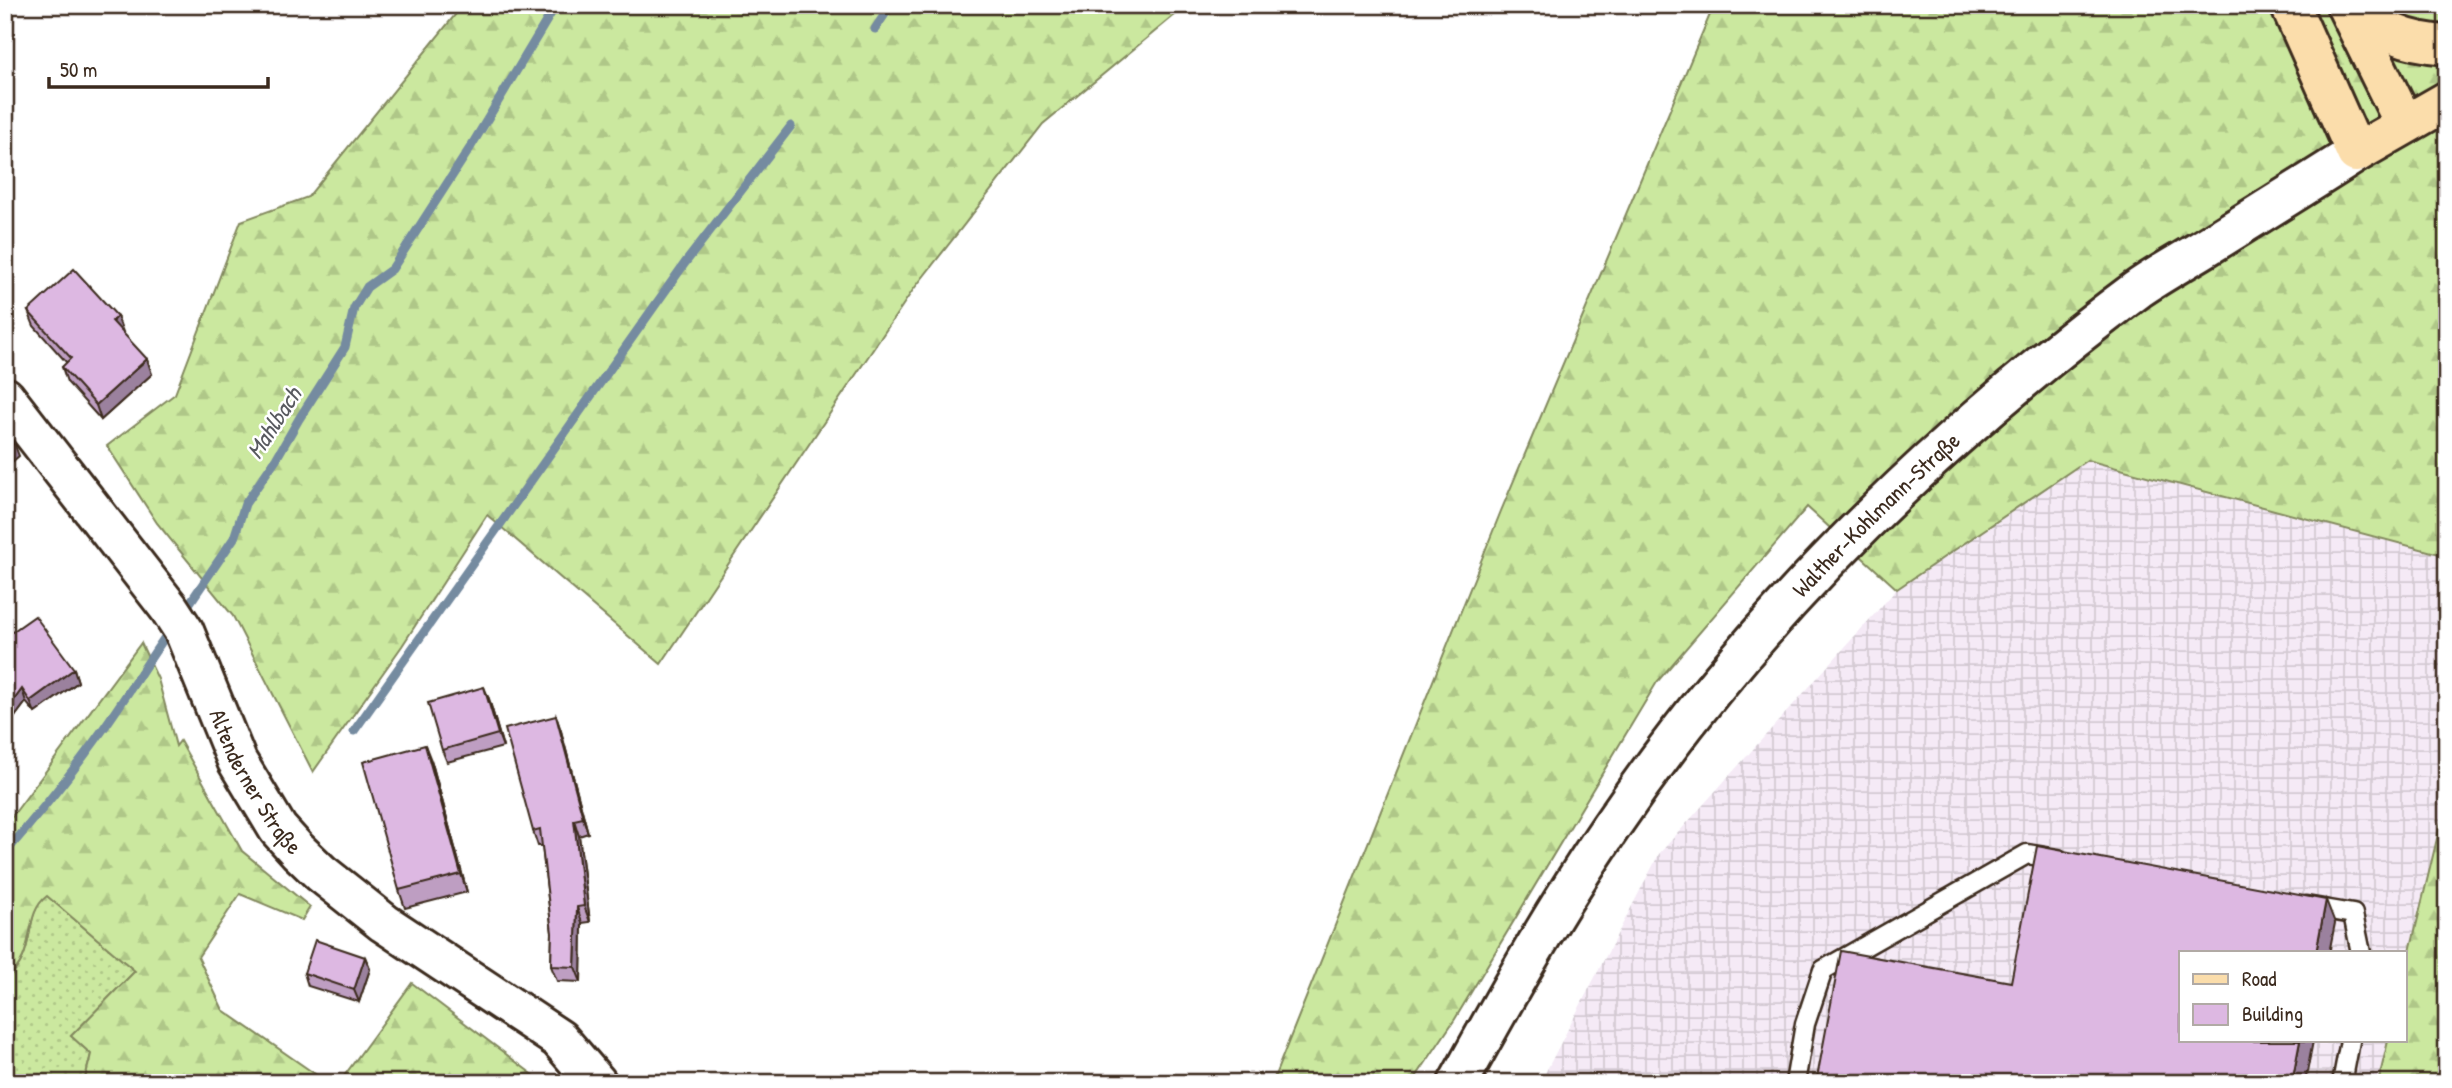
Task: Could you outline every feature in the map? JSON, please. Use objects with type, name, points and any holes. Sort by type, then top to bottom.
[{"type":"main road","points":[[2290,5],[2356,153]]},
{"type":"main road","points":[[2347,5],[2388,33],[2418,43],[2447,45]]},
{"type":"main road","points":[[2347,5],[2405,125]]},
{"type":"main road","name":"Walther-Kohlmann-Straße","points":[[1458,1083],[1533,947],[1611,826],[1692,716],[1764,630],[1852,535],[1959,433],[2142,287],[2356,153],[2447,101]]},
{"type":"main road","name":"Altenderner Straße","points":[[5,397],[184,631],[236,761],[278,829],[298,851],[384,923],[559,1039],[597,1083]]},
{"type":"lane","points":[[1796,1083],[1805,1024],[1823,970],[2027,854],[2082,864]]},
{"type":"lane","points":[[2285,902],[2353,914],[2361,951]]},
{"type":"lane","points":[[2342,1083],[2350,1042]]},
{"type":"shaded area","points":[[2087,460],[2447,556],[2447,797],[2406,968],[2406,951],[2179,951],[2179,1042],[2388,1042],[2378,1083],[1540,1083],[1659,854],[1897,589]]},
{"type":"green space","points":[[463,5],[1187,5],[1043,124],[913,290],[661,664],[487,515],[402,646],[313,772],[233,616],[157,523],[107,446],[175,394],[241,221],[308,197]]},
{"type":"green space","points":[[1714,5],[2447,5],[2447,556],[2087,460],[1897,589],[1807,507],[1657,682],[1455,1019],[1412,1083],[1272,1083],[1501,511]]},
{"type":"green space","points":[[141,643],[158,679],[176,746],[180,741],[242,851],[310,907],[302,920],[240,894],[198,957],[223,1010],[328,1083],[84,1083],[91,1054],[71,1036],[135,971],[47,896],[34,914],[22,959],[16,970],[5,980],[5,826]]},
{"type":"green space","points":[[2447,797],[2447,1083],[2378,1083],[2388,1042],[2406,1042],[2406,968]]},
{"type":"green space","points":[[46,895],[135,971],[71,1036],[91,1054],[84,1083],[5,1083],[5,980],[22,959],[34,914]]},
{"type":"green space","points":[[412,983],[544,1083],[339,1083]]},
{"type":"building","points":[[74,269],[117,316],[112,321],[147,359],[96,405],[62,367],[71,358],[28,311]]},
{"type":"building","points":[[5,434],[14,443],[5,452]]},
{"type":"building","points":[[35,616],[74,669],[30,701],[22,689],[5,712],[5,637]]},
{"type":"building","points":[[484,687],[498,734],[442,750],[428,703]]},
{"type":"building","points":[[556,716],[583,818],[574,820],[584,906],[577,907],[575,967],[551,966],[552,933],[540,829],[533,831],[505,729]]},
{"type":"building","points":[[425,745],[461,874],[399,890],[363,762]]},
{"type":"building","points":[[2037,846],[2326,900],[2316,951],[2179,951],[2179,1042],[2300,1042],[2292,1083],[1816,1083],[1841,951],[2011,982]]},
{"type":"building","points":[[315,940],[365,957],[354,990],[304,973]]},
{"type":"waterway","name":"Mahlbach","points":[[183,613],[234,538],[245,504],[345,347],[354,308],[367,287],[392,269],[470,148],[556,5]]},
{"type":"waterway","name":"Mahlbach","points":[[875,29],[891,5]]},
{"type":"waterway","points":[[354,731],[685,263],[791,126]]},
{"type":"waterway","name":"Mahlbach","points":[[5,853],[89,748],[172,627]]}]
